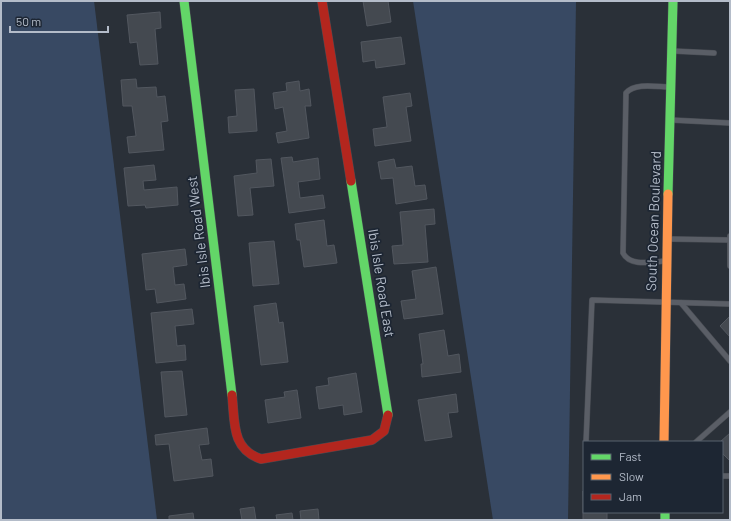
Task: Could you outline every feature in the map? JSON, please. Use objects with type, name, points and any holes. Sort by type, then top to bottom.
[{"type":"street","name":"Ibis Isle Road West","points":[[184,1],[237,438],[249,456]]},
{"type":"street","name":"Ibis Isle Road East","points":[[249,456],[261,459],[372,440],[382,435],[389,417],[322,1]]},
{"type":"street","name":"South Ocean Boulevard","points":[[664,441],[666,239],[673,1]]},
{"type":"lane","points":[[672,51],[714,53]]},
{"type":"lane","points":[[666,261],[633,262],[626,259],[623,253],[626,92],[629,89],[636,87],[671,87]]},
{"type":"lane","points":[[670,120],[730,123]]},
{"type":"lane","points":[[730,236],[730,266]]},
{"type":"lane","points":[[666,239],[730,240]]},
{"type":"lane","points":[[586,441],[592,300],[730,304]]},
{"type":"lane","points":[[681,303],[730,361]]},
{"type":"lane","points":[[697,441],[730,412]]},
{"type":"water","points":[[1,1],[94,1],[157,520],[1,520]]},
{"type":"water","points":[[413,1],[576,1],[568,520],[493,520]]},
{"type":"building","points":[[363,1],[388,1],[391,22],[367,26]]},
{"type":"building","points":[[160,12],[161,28],[155,29],[158,64],[140,65],[137,42],[130,43],[127,15]]},
{"type":"building","points":[[401,37],[405,64],[376,68],[375,60],[363,62],[361,42]]},
{"type":"building","points":[[136,79],[137,88],[156,87],[157,97],[165,96],[168,121],[161,122],[164,150],[129,153],[127,137],[136,136],[132,106],[123,106],[121,80]]},
{"type":"building","points":[[299,81],[300,91],[309,89],[311,106],[305,106],[309,138],[278,143],[276,133],[287,131],[283,107],[275,109],[273,93],[287,91],[286,83]]},
{"type":"building","points":[[254,89],[257,131],[229,133],[228,117],[237,116],[235,90]]},
{"type":"building","points":[[410,93],[412,106],[406,107],[411,141],[375,146],[373,129],[387,127],[383,97]]},
{"type":"building","points":[[292,157],[293,162],[318,158],[320,179],[298,182],[300,198],[323,195],[325,208],[289,213],[281,158]]},
{"type":"building","points":[[271,159],[274,186],[250,188],[253,215],[238,216],[234,176],[257,173],[256,160]]},
{"type":"building","points":[[394,159],[396,168],[412,166],[415,186],[425,185],[427,199],[396,204],[393,178],[381,179],[378,162]]},
{"type":"building","points":[[154,165],[156,180],[143,181],[144,190],[177,187],[178,205],[146,208],[145,205],[128,206],[124,168]]},
{"type":"building","points":[[434,209],[435,224],[425,225],[428,262],[394,264],[392,246],[403,245],[400,212]]},
{"type":"building","points":[[324,220],[327,246],[334,245],[337,263],[304,267],[300,240],[297,240],[295,224]]},
{"type":"building","points":[[274,241],[279,284],[253,286],[249,243]]},
{"type":"building","points":[[185,249],[187,265],[173,267],[175,285],[184,284],[186,299],[157,303],[155,289],[146,290],[142,254]]},
{"type":"building","points":[[436,267],[443,314],[404,319],[401,301],[416,299],[412,271]]},
{"type":"building","points":[[276,303],[279,323],[283,322],[288,362],[261,365],[254,306]]},
{"type":"building","points":[[192,309],[194,324],[175,326],[177,346],[185,345],[186,360],[156,363],[151,313]]},
{"type":"building","points":[[730,316],[730,337],[720,326]]},
{"type":"building","points":[[444,330],[448,356],[459,354],[461,372],[422,377],[421,364],[423,364],[419,334]]},
{"type":"building","points":[[182,371],[187,415],[165,417],[161,372]]},
{"type":"building","points":[[356,373],[362,412],[344,415],[343,405],[319,409],[316,387],[329,385],[328,378]]},
{"type":"building","points":[[297,390],[301,418],[268,423],[265,400],[285,397],[284,392]]},
{"type":"building","points":[[456,394],[458,412],[448,413],[452,437],[425,441],[418,400]]},
{"type":"building","points":[[207,428],[209,444],[199,445],[202,460],[211,459],[213,476],[174,481],[169,444],[156,445],[155,435]]},
{"type":"building","points":[[730,433],[730,461],[723,454],[723,441],[721,441]]},
{"type":"building","points":[[254,507],[256,520],[242,520],[240,509]]},
{"type":"building","points":[[318,509],[319,520],[301,520],[300,511]]},
{"type":"building","points":[[193,513],[194,520],[169,520],[169,516]]},
{"type":"building","points":[[292,513],[293,520],[277,520],[276,515]]},
{"type":"building","points":[[583,513],[607,513],[607,520],[583,520]]},
{"type":"traffic: fast","points":[[184,1],[232,395]]},
{"type":"traffic: fast","points":[[668,194],[673,1]]},
{"type":"traffic: fast","points":[[351,181],[388,415]]},
{"type":"traffic: fast","points":[[665,513],[665,520]]},
{"type":"traffic: slow","points":[[664,441],[668,194]]},
{"type":"traffic: jam","points":[[322,1],[351,181]]},
{"type":"traffic: jam","points":[[232,395],[236,433],[239,441],[244,449],[261,459],[372,440],[384,431],[388,415]]}]
